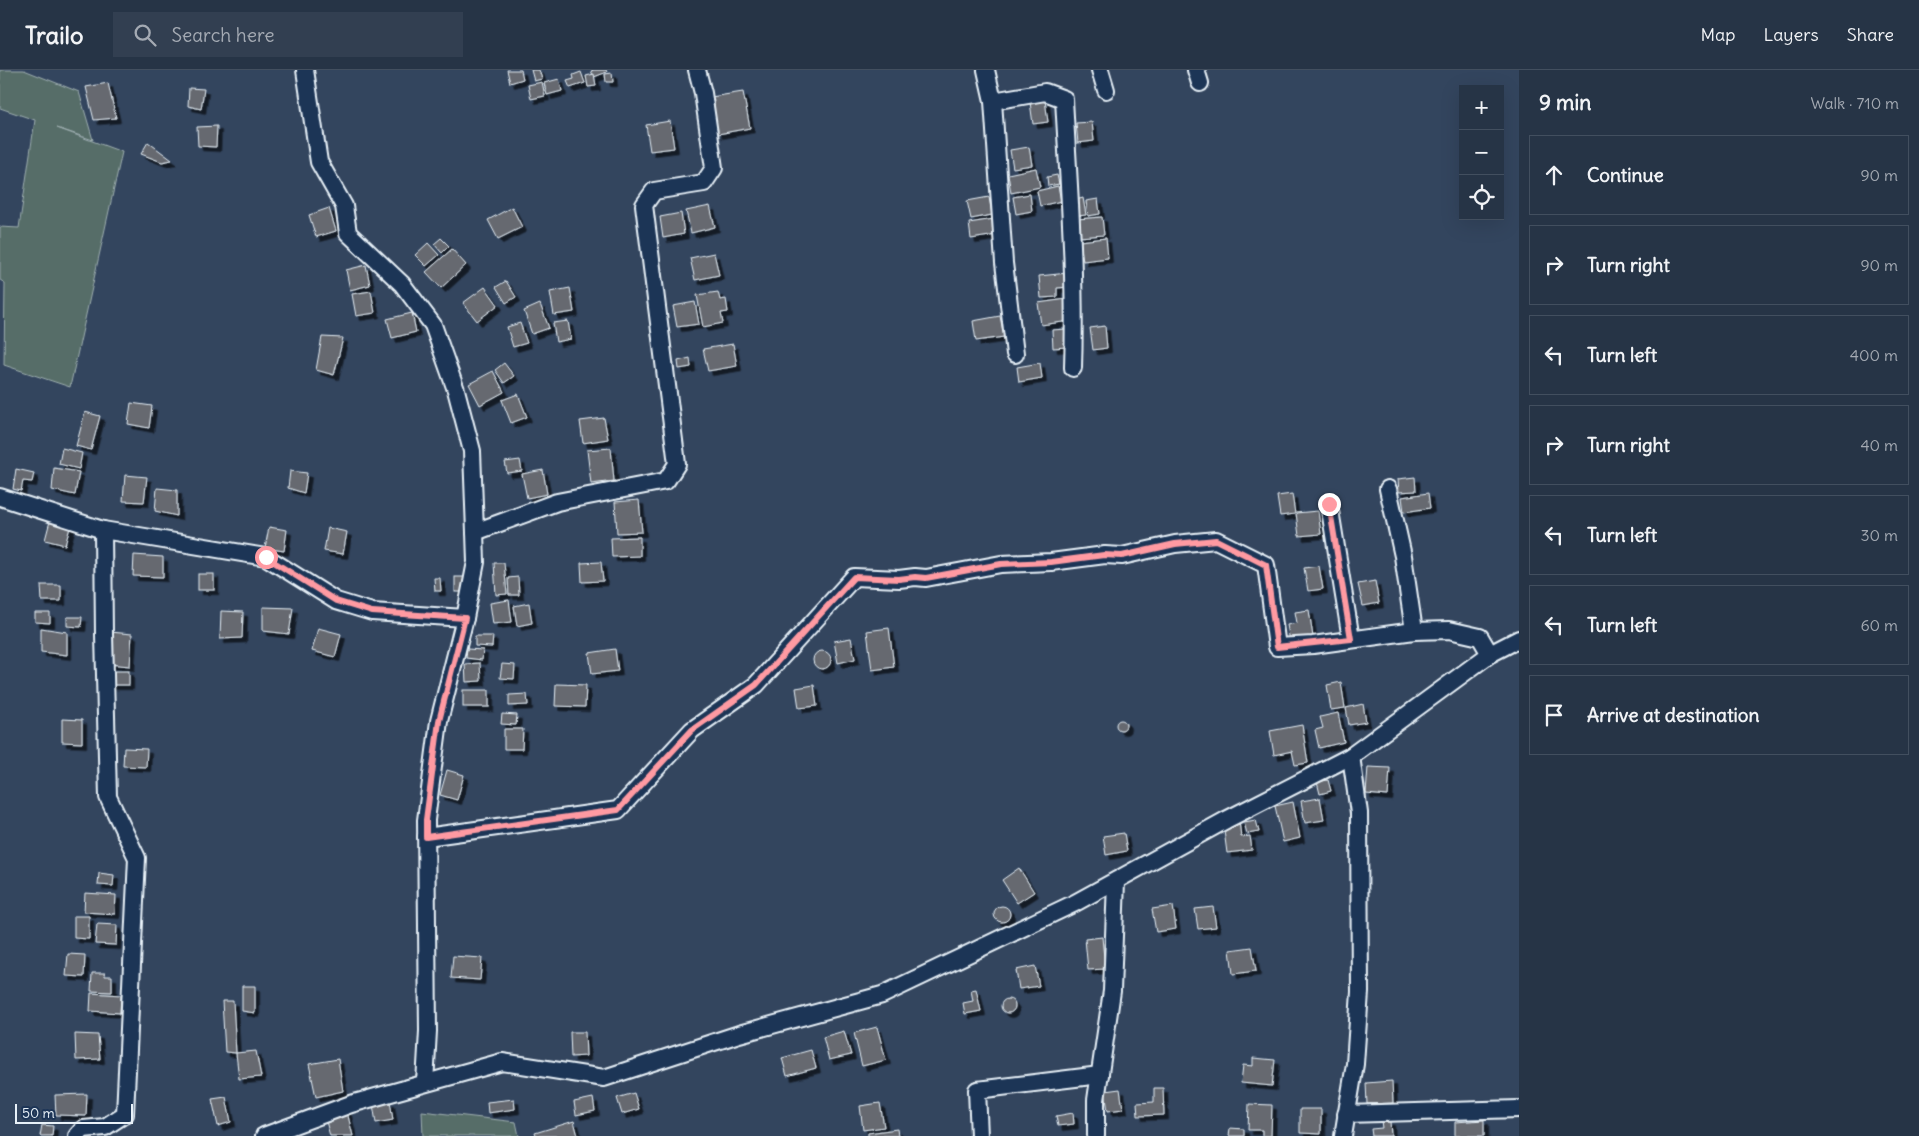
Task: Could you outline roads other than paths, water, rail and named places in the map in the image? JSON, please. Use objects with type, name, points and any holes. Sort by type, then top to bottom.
[{"type":"street","points":[[305,70],[320,162],[344,206],[348,233],[402,284],[433,325],[456,390],[472,451],[476,562],[465,618],[439,721],[426,820],[428,1031],[425,1083]]},
{"type":"street","points":[[475,532],[556,502],[666,481],[677,464],[644,205],[654,191],[704,183],[714,168],[703,93],[697,70]]},
{"type":"street","points":[[986,70],[992,102],[1004,263],[1014,354]]},
{"type":"street","points":[[1100,70],[1106,90]]},
{"type":"street","points":[[992,102],[1046,92],[1064,99],[1070,193],[1074,334],[1073,368]]},
{"type":"street","points":[[1388,489],[1403,556],[1414,631]]},
{"type":"street","points":[[0,497],[104,530],[266,557],[336,601],[372,612],[465,618]]},
{"type":"street","points":[[1329,504],[1351,639]]},
{"type":"street","points":[[77,1136],[83,1129],[105,1127],[125,1114],[132,1002],[137,858],[108,797],[104,634],[104,530]]},
{"type":"street","points":[[426,837],[618,810],[692,730],[756,685],[854,577],[926,578],[1001,564],[1051,562],[1104,555],[1122,556],[1175,544],[1216,540],[1266,565],[1277,647],[1414,631],[1449,630],[1480,637],[1490,654]]},
{"type":"street","points":[[264,1136],[350,1104],[502,1062],[604,1078],[739,1034],[882,995],[1075,903],[1226,820],[1351,756],[1490,654],[1519,639]]},
{"type":"street","points":[[1343,1136],[1355,1064],[1360,992],[1359,813],[1351,756]]},
{"type":"street","points":[[1096,1136],[1096,1100],[1112,990],[1116,881]]},
{"type":"street","points":[[979,1136],[977,1090],[1100,1076]]},
{"type":"street","points":[[1346,1114],[1519,1109]]}]
